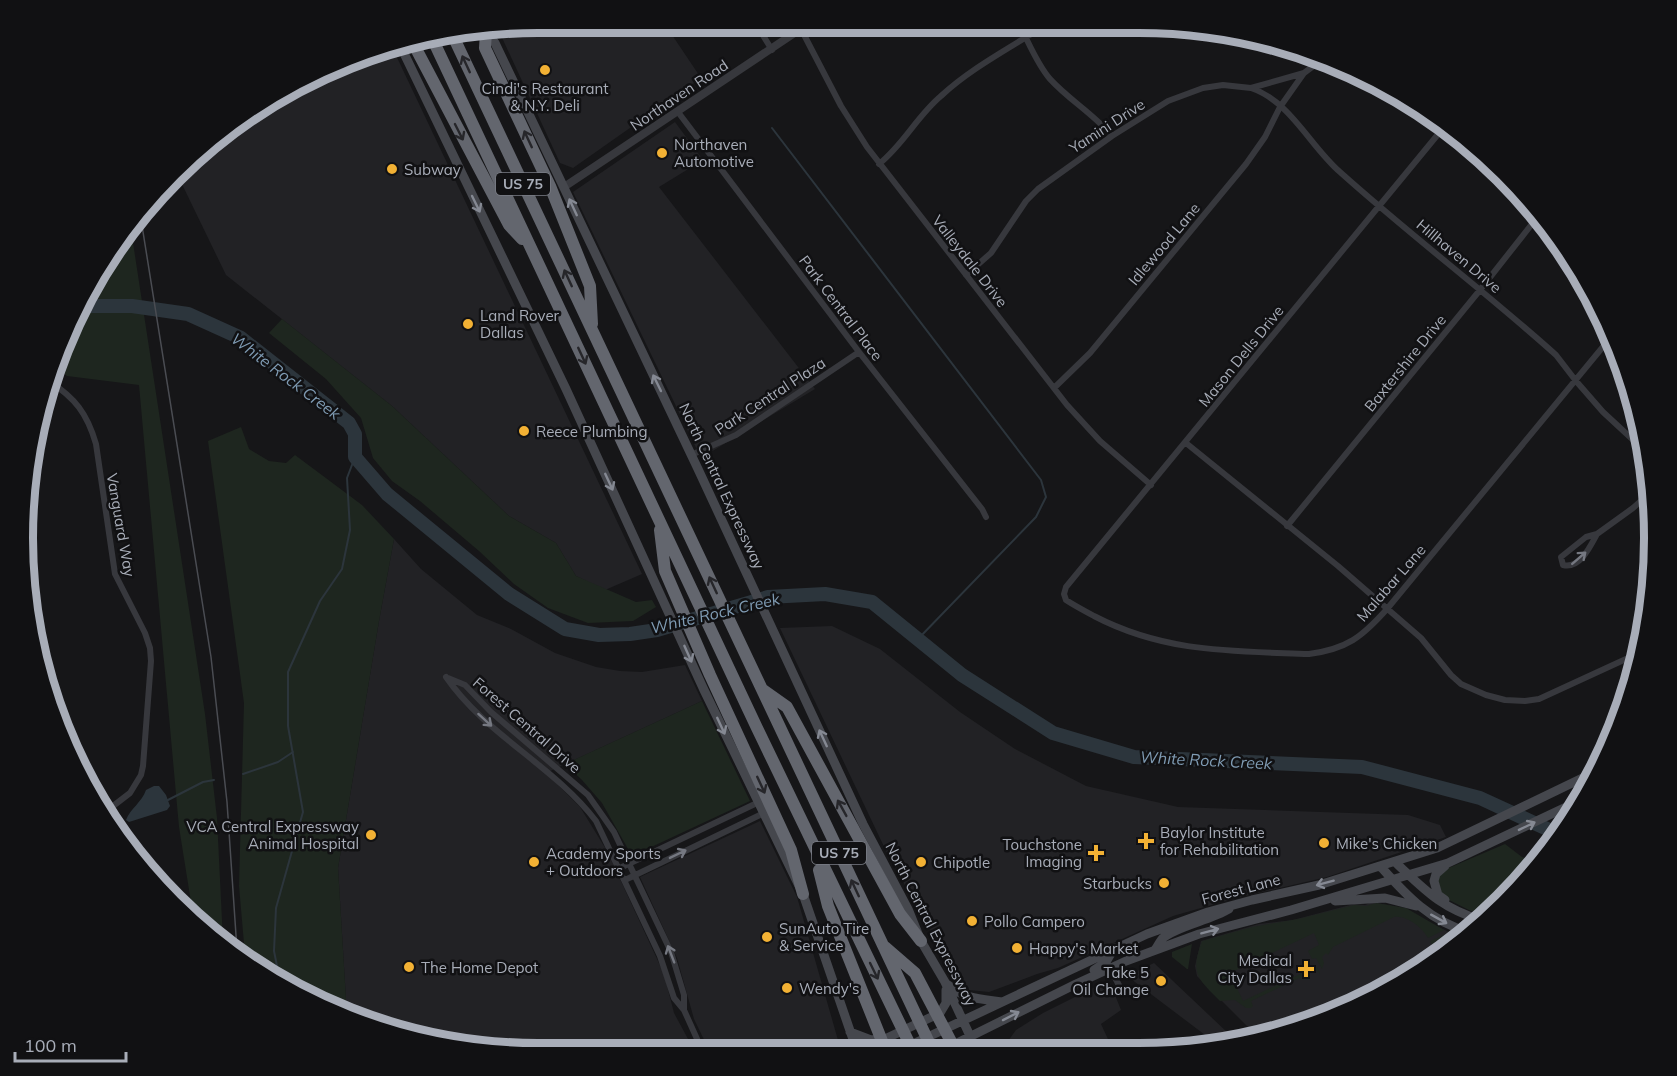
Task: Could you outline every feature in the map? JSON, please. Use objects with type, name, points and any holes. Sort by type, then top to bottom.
[{"type":"highway","points":[[486,36],[485,48],[550,186],[590,286],[593,331]]},
{"type":"highway","name":"US 75","points":[[455,40],[929,1043]]},
{"type":"highway","name":"US 75","points":[[434,44],[812,843],[909,1043]]},
{"type":"highway","points":[[416,48],[509,225],[530,246]]},
{"type":"highway","points":[[658,517],[665,571],[790,850],[803,894]]},
{"type":"highway","points":[[762,689],[787,707],[900,914],[921,941]]},
{"type":"highway","points":[[812,843],[828,906],[883,1043]]},
{"type":"highway","points":[[881,944],[915,973],[952,1043]]},
{"type":"main road","name":"North Central Expressway","points":[[489,35],[495,43],[564,187],[863,824],[908,909],[921,941],[945,982],[973,1043]]},
{"type":"main road","points":[[403,51],[566,389],[762,814],[803,894],[853,1043]]},
{"type":"main road","name":"Forest Lane","points":[[915,1043],[1147,934],[1239,903],[1319,885],[1437,848],[1583,778]]},
{"type":"main road","points":[[958,1043],[1126,961],[1199,934],[1410,876],[1448,863],[1566,808]]},
{"type":"main road","points":[[1395,862],[1444,905],[1473,917]]},
{"type":"main road","points":[[1448,863],[1436,874],[1434,886],[1438,895],[1464,914]]},
{"type":"main road","points":[[1381,867],[1418,907],[1442,922],[1459,928]]},
{"type":"main road","points":[[1317,902],[1385,898],[1418,907]]},
{"type":"main road","points":[[1155,950],[1162,939],[1170,933],[1212,918],[1239,903]]},
{"type":"main road","points":[[1076,984],[1106,962],[1114,948],[1126,961]]},
{"type":"main road","points":[[850,1032],[865,1039],[878,1041],[935,1016],[944,1009],[946,1004],[945,982]]},
{"type":"main road","points":[[945,982],[960,995],[1002,1002]]},
{"type":"street","points":[[762,33],[772,50]]},
{"type":"street","name":"Northaven Road","points":[[564,187],[796,33]]},
{"type":"street","name":"Valleydale Drive","points":[[808,33],[841,106],[879,164],[1054,388],[1100,441],[1151,484]]},
{"type":"street","points":[[1024,33],[1048,77],[1112,136]]},
{"type":"street","points":[[879,164],[894,152],[922,115],[942,95],[1034,33]]},
{"type":"street","name":"Yamini Drive","points":[[1280,107],[1304,73],[1315,65]]},
{"type":"street","name":"Yamini Drive","points":[[966,275],[991,253],[1026,201],[1038,189],[1112,136],[1168,101],[1185,93],[1223,85],[1251,88],[1304,73]]},
{"type":"street","name":"Hillhaven Drive","points":[[1251,88],[1258,90],[1280,107],[1298,124],[1331,164],[1556,355],[1576,381],[1634,442]]},
{"type":"street","name":"Idlewood Lane","points":[[1054,388],[1090,352],[1250,159],[1265,137],[1280,107]]},
{"type":"street","name":"Park Central Place","points":[[678,112],[986,517]]},
{"type":"street","name":"Mason Dells Drive","points":[[1068,602],[1064,594],[1066,587],[1440,132]]},
{"type":"street","name":"Baxtershire Drive","points":[[1287,526],[1533,222]]},
{"type":"street","name":"Malabar Lane","points":[[1068,602],[1116,626],[1144,637],[1178,646],[1212,650],[1309,654],[1345,646],[1370,628],[1387,609],[1605,344]]},
{"type":"street","name":"Park Central Plaza","points":[[691,455],[736,435],[859,352]]},
{"type":"street","name":"Vanguard Way","points":[[56,387],[76,403],[91,426],[96,444],[115,574],[145,633],[150,648],[143,766],[137,783],[111,807]]},
{"type":"street","points":[[1186,442],[1338,566],[1421,638],[1461,684],[1504,700],[1525,701],[1553,694],[1630,658]]},
{"type":"street","points":[[1597,534],[1587,552],[1577,562],[1571,566],[1563,565],[1561,557],[1586,537],[1597,534],[1643,500]]},
{"type":"street","name":"Forest Central Drive","points":[[684,1010],[684,995],[671,952],[604,815],[588,795],[491,712],[465,685],[446,677],[458,694],[484,720],[555,778],[581,802],[596,821],[660,956],[674,998],[684,1010],[699,1043]]},
{"type":"street","points":[[555,778],[562,771]]},
{"type":"street","points":[[620,868],[757,803]]},
{"type":"street","points":[[625,880],[762,814]]},
{"type":"street","points":[[1110,968],[1122,991]]},
{"type":"shaded area","points":[[671,33],[701,78],[573,168],[560,163],[501,34]]},
{"type":"shaded area","points":[[395,54],[642,574],[605,590],[576,576],[556,543],[509,516],[392,406],[226,275],[181,181],[231,137],[285,101],[345,71]]},
{"type":"shaded area","points":[[675,122],[703,160],[659,187],[815,389],[701,458],[573,192]]},
{"type":"shaded area","points":[[132,238],[205,714],[217,818],[223,932],[191,905],[179,827],[139,385],[67,376],[62,371],[85,315],[118,257]]},
{"type":"shaded area","points":[[282,319],[392,406],[509,516],[556,543],[576,576],[636,602],[652,600],[656,607],[633,621],[588,623],[548,608],[514,584],[420,501],[392,481],[373,458],[361,418],[326,379],[269,333]]},
{"type":"shaded area","points":[[241,427],[249,449],[269,461],[286,463],[295,455],[362,505],[394,539],[338,868],[346,1005],[285,975],[244,949],[239,886],[244,703],[208,441]]},
{"type":"shaded area","points":[[394,539],[421,569],[477,615],[511,629],[555,653],[596,667],[620,671],[642,672],[685,665],[702,701],[546,773],[580,807],[607,851],[664,974],[674,1013],[690,1043],[538,1043],[472,1039],[407,1026],[346,1005],[338,868]]},
{"type":"shaded area","points":[[832,626],[880,649],[960,712],[1015,749],[1086,786],[1178,807],[1408,815],[1440,825],[1446,837],[1327,877],[1236,898],[1173,916],[1058,968],[989,992],[969,990],[957,978],[888,855],[780,628]]},
{"type":"shaded area","points":[[702,701],[750,801],[632,856],[602,803],[565,764]]},
{"type":"shaded area","points":[[159,786],[166,795],[170,806],[167,810],[129,822],[126,820],[146,790]]},
{"type":"shaded area","points":[[760,821],[797,897],[839,1043],[706,1043],[694,1019],[677,958],[640,877]]},
{"type":"shaded area","points":[[1505,844],[1522,857],[1529,859],[1478,913],[1443,897],[1437,879],[1444,870]]},
{"type":"shaded area","name":"Medical City Dallas","points":[[1372,902],[1398,907],[1452,934],[1420,958],[1362,991],[1301,1016],[1251,1030],[1197,976],[1195,966],[1201,941],[1259,924],[1293,920],[1354,904],[1365,905]]},
{"type":"shaded area","points":[[1376,903],[1406,908],[1444,930],[1428,938],[1413,923],[1404,918],[1394,917],[1333,947],[1328,955],[1326,953],[1322,957],[1324,963],[1322,969],[1316,958],[1312,959],[1308,951],[1319,945],[1314,933],[1230,973],[1243,1001],[1315,967],[1318,968],[1320,974],[1316,970],[1251,1001],[1253,1006],[1251,1008],[1246,1008],[1235,1000],[1220,1001],[1198,975],[1196,968],[1202,941],[1252,927],[1298,919],[1354,905],[1366,906]]},
{"type":"shaded area","points":[[1449,933],[1452,934],[1433,948],[1430,941]]},
{"type":"shaded area","points":[[1192,944],[1187,969],[1172,957],[1172,952]]},
{"type":"shaded area","points":[[1154,963],[1229,1034],[1209,1038],[1127,976]]},
{"type":"shaded area","points":[[1109,980],[1121,1010],[1101,1024],[1110,1043],[1007,1043],[1016,1030],[1043,1013]]},
{"type":"waterway","points":[[772,128],[1041,480],[1046,497],[1036,517],[918,639]]},
{"type":"waterway","name":"White Rock Creek","points":[[90,306],[132,306],[188,314],[241,338],[349,423],[355,434],[355,457],[387,494],[509,594],[565,629],[599,635],[657,630],[768,597],[825,594],[872,602],[962,675],[1053,733],[1134,757],[1362,767],[1480,798],[1551,831]]},
{"type":"waterway","points":[[278,971],[274,951],[276,908],[303,812],[288,726],[288,672],[320,601],[342,569],[350,530],[347,478],[355,457]]},
{"type":"waterway","points":[[243,774],[278,762],[293,752]]},
{"type":"waterway","points":[[166,801],[203,782],[214,780]]},
{"type":"tram line","points":[[142,225],[211,657],[227,802],[237,943]]},
{"type":"place","name":"Cindi's Restaurant & N.Y. Deli","points":[[545,70]]},
{"type":"place","name":"Northaven Automotive","points":[[662,153]]},
{"type":"place","name":"Subway","points":[[392,169]]},
{"type":"place","name":"Land Rover Dallas","points":[[468,324]]},
{"type":"place","name":"Reece Plumbing","points":[[524,431]]},
{"type":"place","name":"VCA Central Expressway Animal Hospital","points":[[371,835]]},
{"type":"place","name":"Baylor Institute for Rehabilitation","points":[[1146,841]]},
{"type":"place","name":"Mike's Chicken","points":[[1324,843]]},
{"type":"place","name":"Touchstone Imaging","points":[[1096,853]]},
{"type":"place","name":"Academy Sports + Outdoors","points":[[534,862]]},
{"type":"place","name":"Chipotle","points":[[921,862]]},
{"type":"place","name":"Starbucks","points":[[1164,883]]},
{"type":"place","name":"Pollo Campero","points":[[972,921]]},
{"type":"place","name":"SunAuto Tire & Service","points":[[767,937]]},
{"type":"place","name":"Happy's Market","points":[[1017,948]]},
{"type":"place","name":"The Home Depot","points":[[409,967]]},
{"type":"place","name":"Medical City Dallas","points":[[1306,969]]},
{"type":"place","name":"Take 5 Oil Change","points":[[1161,981]]},
{"type":"place","name":"Wendy's","points":[[787,988]]}]
